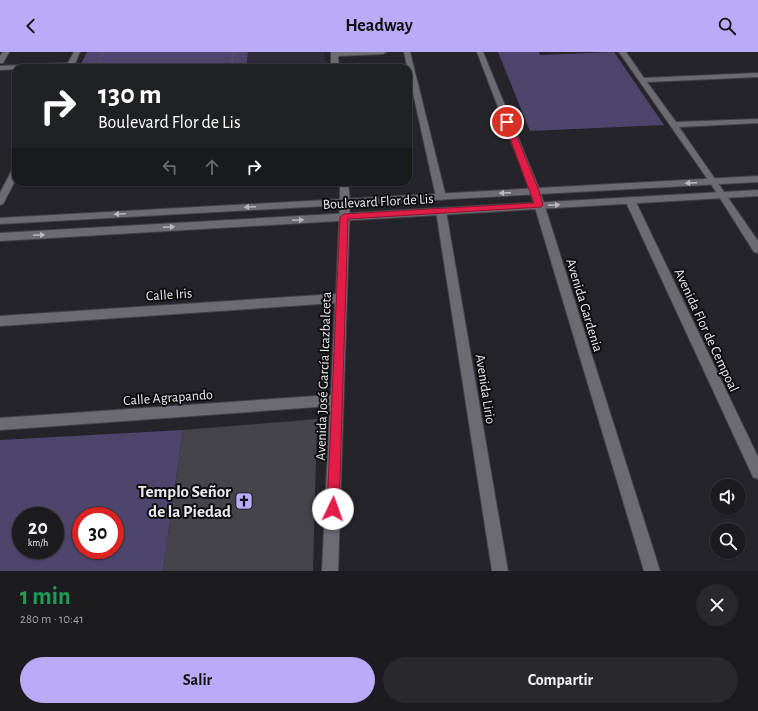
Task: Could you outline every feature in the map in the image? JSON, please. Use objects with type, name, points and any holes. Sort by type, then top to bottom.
[{"type":"street","points":[[0,61],[6,52]]},
{"type":"street","points":[[71,64],[77,52]]},
{"type":"street","points":[[335,64],[334,53],[383,52]]},
{"type":"street","points":[[407,52],[410,64]]},
{"type":"street","name":"Avenida Gardenia","points":[[480,52],[535,191],[652,571]]},
{"type":"street","points":[[622,52],[723,195],[758,249]]},
{"type":"street","points":[[0,68],[12,68]]},
{"type":"street","points":[[412,73],[441,197]]},
{"type":"street","points":[[642,80],[758,74]]},
{"type":"street","points":[[674,125],[758,121]]},
{"type":"street","points":[[0,202],[12,178]]},
{"type":"street","name":"Boulevard Flor de Lis","points":[[0,221],[758,179]]},
{"type":"street","name":"Avenida José García Icazbalceta","points":[[330,571],[338,400],[345,202],[344,186]]},
{"type":"street","name":"Boulevard Flor de Lis","points":[[0,237],[758,193]]},
{"type":"street","name":"Avenida Flor de Cempoal","points":[[630,200],[758,472]]},
{"type":"street","name":"Avenida Lirio","points":[[441,211],[500,571]]},
{"type":"street","name":"Calle Iris","points":[[0,321],[341,298]]},
{"type":"street","name":"Calle Agrapando","points":[[0,424],[338,400]]},
{"type":"path","points":[[98,64],[104,52]]},
{"type":"path","points":[[232,64],[234,52]]},
{"type":"shaded area","points":[[87,52],[248,52],[246,64],[81,64]]},
{"type":"shaded area","points":[[248,52],[324,52],[326,64],[246,64]]},
{"type":"shaded area","points":[[498,52],[539,52],[540,55],[614,52],[664,125],[530,131]]},
{"type":"shaded area","points":[[183,430],[163,571],[0,571],[0,440]]},
{"type":"building","name":"Templo Señor de la Piedad","points":[[317,419],[313,571],[163,571],[183,430]]},
{"type":"place","name":"Templo Señor de la Piedad","points":[[244,501]]},
{"type":"route","points":[[333,509],[344,217],[539,205],[535,191],[507,122]]}]
